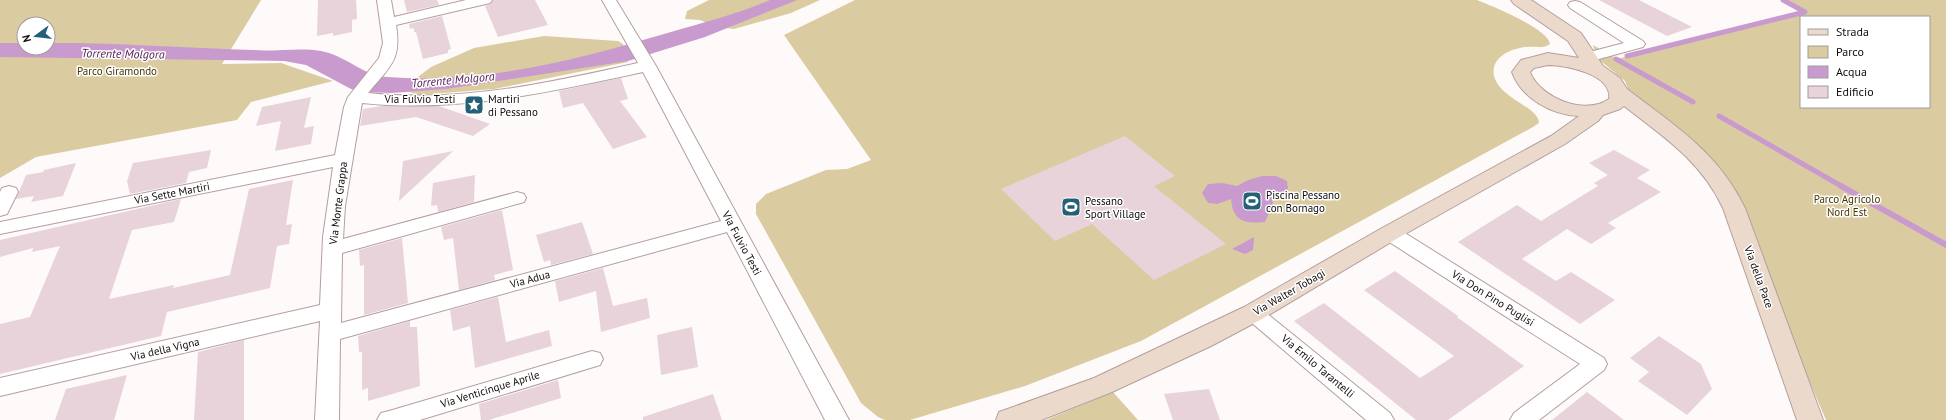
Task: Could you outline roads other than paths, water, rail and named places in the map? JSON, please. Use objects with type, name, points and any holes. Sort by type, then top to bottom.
[{"type":"street","name":"Via Monte Grappa","points":[[327,420],[329,311],[336,206],[352,107],[356,97],[380,68],[390,50],[391,43],[384,0]]},
{"type":"street","points":[[387,23],[485,0]]},
{"type":"street","name":"Via Fulvio Testi","points":[[609,0],[646,63],[836,420]]},
{"type":"street","points":[[1520,0],[1552,20],[1575,37],[1592,63]]},
{"type":"street","points":[[1558,140],[1564,129],[1565,123],[1559,113],[1524,84],[1521,76],[1522,70],[1528,64],[1538,61],[1564,60],[1592,63],[1637,44],[1575,5]]},
{"type":"street","points":[[1552,20],[1570,40],[1570,49],[1564,60]]},
{"type":"street","name":"Via Fulvio Testi","points":[[356,97],[411,102],[477,98],[531,91],[646,63]]},
{"type":"street","name":"Via della Pace","points":[[1592,63],[1611,80],[1619,92],[1686,146],[1714,173],[1730,200],[1810,420]]},
{"type":"street","name":"Via Walter Tobagi","points":[[1009,420],[1104,385],[1202,339],[1253,313],[1390,233],[1558,140],[1599,110],[1616,103],[1619,98],[1619,92]]},
{"type":"street","name":"Via della Pace","points":[[1543,99],[1568,108],[1599,110],[1646,122],[1686,146]]},
{"type":"street","name":"Via Sette Martiri","points":[[0,228],[343,159]]},
{"type":"street","points":[[0,210],[9,192]]},
{"type":"street","points":[[332,249],[517,198]]},
{"type":"street","name":"Via Adua","points":[[329,334],[732,224]]},
{"type":"street","name":"Via Don Pino Puglisi","points":[[1390,233],[1596,364],[1522,420]]},
{"type":"street","name":"Via della Vigna","points":[[0,387],[329,311]]},
{"type":"street","name":"Via Emilo Tarantelli","points":[[1253,313],[1382,420]]},
{"type":"street","name":"Via Venticinque Aprile","points":[[389,420],[592,359]]},
{"type":"water","name":"Torrente Molgora","points":[[770,0],[797,0],[705,37],[628,61],[446,89],[392,93],[362,92],[351,89],[306,65],[284,61],[0,57],[0,43],[16,43],[16,56],[56,56],[56,43],[261,50],[304,49],[330,53],[370,73],[387,77],[459,77],[531,68],[601,52],[746,10]]},
{"type":"water","name":"Piscina Pessano con Bornago","points":[[1262,176],[1276,176],[1287,181],[1288,189],[1272,198],[1273,204],[1265,222],[1241,220],[1234,212],[1231,199],[1217,204],[1208,203],[1202,193],[1208,184],[1222,183],[1237,186],[1248,180]]},
{"type":"water","name":"Piscina Pessano con Bornago","points":[[1254,237],[1253,250],[1245,254],[1232,249]]},
{"type":"waterway","points":[[1627,56],[1805,12],[1783,0]]},
{"type":"waterway","points":[[1616,59],[1693,102]]},
{"type":"waterway","points":[[1719,116],[1843,187]]},
{"type":"waterway","points":[[1841,186],[1946,245]]},
{"type":"place","name":"Martiri di Pessano","points":[[474,105]]},
{"type":"place","name":"Piscina Pessano con Bornago","points":[[1252,201]]},
{"type":"place","name":"Pessano Sport Village","points":[[1071,207]]},
{"type":"park label","name":"Parco Giramondo","points":[[117,71]]},
{"type":"park label","name":"Parco Agricolo Nord Est","points":[[1847,205]]}]
